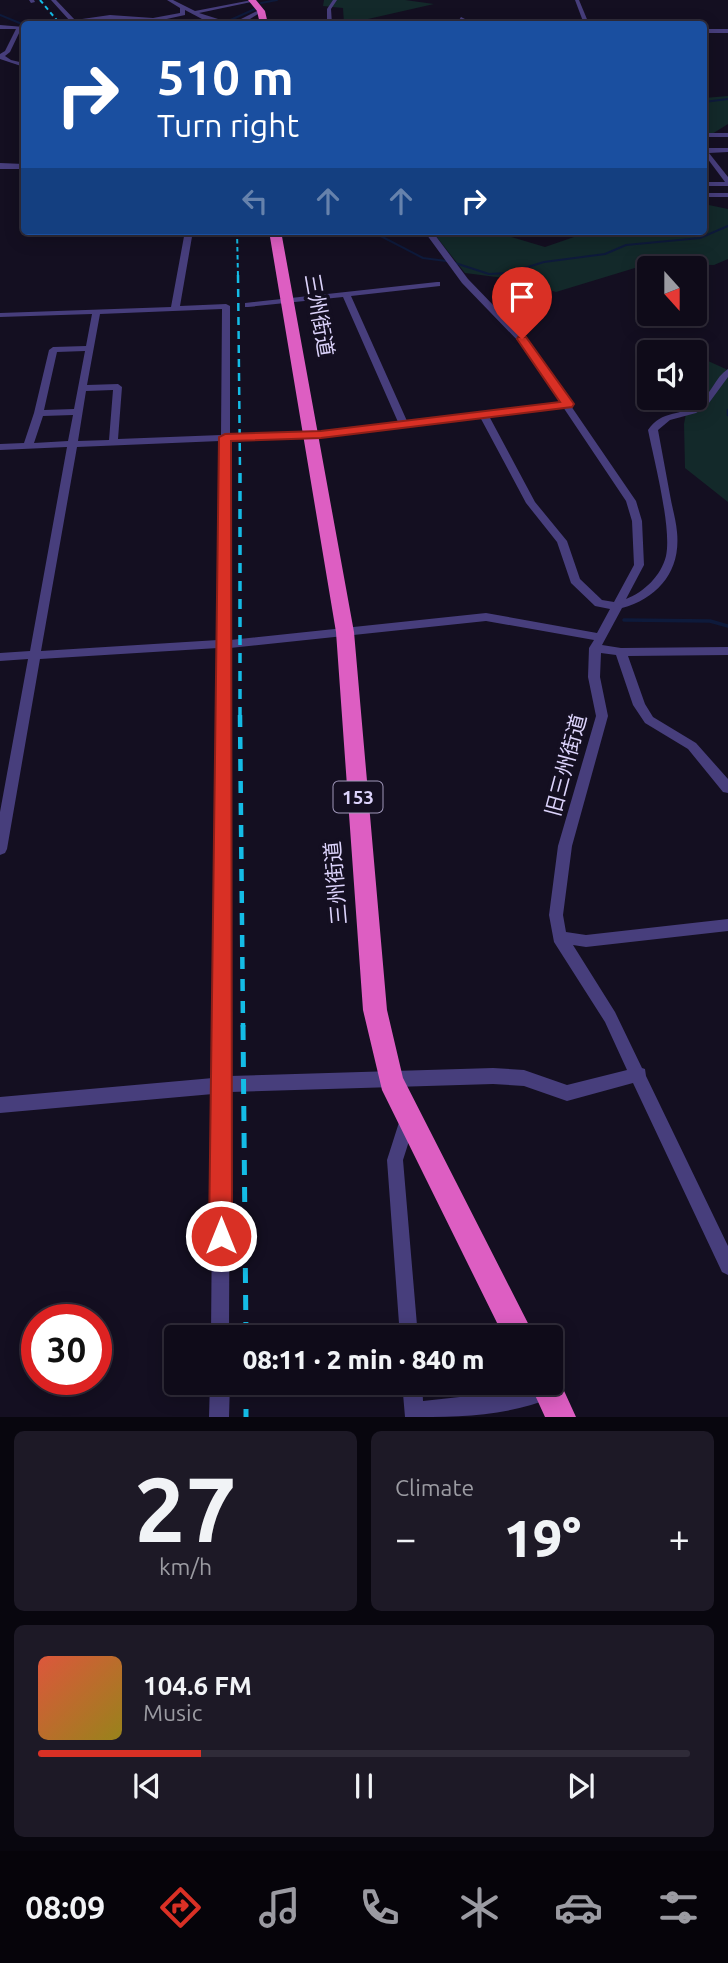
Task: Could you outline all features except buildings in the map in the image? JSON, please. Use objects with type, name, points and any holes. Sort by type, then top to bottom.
[{"type":"highway","points":[[253,1],[261,11],[263,21]]},
{"type":"highway","name":"三州街道","points":[[276,235],[345,632],[375,1010],[391,1081],[514,1325]]},
{"type":"highway","points":[[550,1395],[561,1417]]},
{"type":"street","points":[[53,0],[73,21]]},
{"type":"street","points":[[169,0],[193,13],[221,21]]},
{"type":"street","points":[[329,21],[329,9],[335,0]]},
{"type":"street","points":[[577,0],[586,21]]},
{"type":"street","points":[[193,13],[253,1]]},
{"type":"street","points":[[94,21],[114,18],[174,18],[183,14],[182,8]]},
{"type":"street","points":[[242,21],[261,11]]},
{"type":"street","points":[[461,19],[465,21]]},
{"type":"street","points":[[0,27],[21,28]]},
{"type":"street","points":[[21,29],[1,56],[21,64]]},
{"type":"street","points":[[707,31],[728,30]]},
{"type":"street","points":[[707,135],[728,135]]},
{"type":"street","points":[[707,150],[728,150]]},
{"type":"street","points":[[707,154],[728,183]]},
{"type":"street","points":[[0,166],[21,166]]},
{"type":"street","points":[[717,166],[728,166]]},
{"type":"street","points":[[707,184],[728,183]]},
{"type":"street","points":[[707,195],[728,195]]},
{"type":"street","points":[[175,309],[187,235]]},
{"type":"street","name":"旧三州街道","points":[[431,235],[465,281],[524,342],[631,501],[638,521],[639,565],[597,643],[594,677],[602,716],[565,846],[556,915],[559,937]]},
{"type":"street","points":[[248,305],[437,284]]},
{"type":"street","points":[[347,296],[404,424]]},
{"type":"street","points":[[0,315],[226,306],[220,1325]]},
{"type":"street","points":[[0,849],[96,312]]},
{"type":"street","points":[[28,446],[39,413],[53,350],[88,348]]},
{"type":"street","points":[[483,414],[531,503],[562,541],[575,580],[599,603],[617,606],[634,601],[650,590],[663,576],[671,556],[672,533],[653,430],[656,424],[664,419],[703,405],[728,372]]},
{"type":"street","points":[[81,388],[118,387],[113,443]]},
{"type":"street","points":[[0,447],[312,435],[568,404]]},
{"type":"street","points":[[39,413],[77,412]]},
{"type":"street","points":[[0,657],[224,644],[486,617],[597,643],[621,652],[728,651]]},
{"type":"street","points":[[621,652],[639,705],[649,720],[692,746],[728,788]]},
{"type":"street","points":[[559,937],[586,941],[728,925]]},
{"type":"street","points":[[559,937],[610,1017],[728,1266]]},
{"type":"street","points":[[0,1105],[222,1084],[503,1077],[524,1078],[567,1093],[639,1074]]},
{"type":"street","points":[[408,1118],[395,1160],[408,1325]]},
{"type":"street","points":[[219,1417],[220,1395]]},
{"type":"street","points":[[413,1395],[415,1415],[516,1401],[528,1395]]},
{"type":"green space","points":[[324,0],[405,0],[434,4],[368,21],[344,21],[343,8],[323,6]]},
{"type":"green space","points":[[728,96],[728,124],[707,137],[707,98]]},
{"type":"green space","points":[[707,205],[728,209],[728,259],[707,265],[707,256],[637,256],[637,267],[556,292],[513,279],[465,273],[435,235],[504,235],[545,247],[577,235],[707,235]]},
{"type":"green space","points":[[707,361],[728,370],[728,502],[685,468],[684,424],[687,410],[707,410]]},
{"type":"waterway","points":[[261,3],[277,0]]},
{"type":"waterway","points":[[228,21],[255,9]]},
{"type":"waterway","points":[[0,15],[21,24]]},
{"type":"waterway","points":[[707,102],[728,99]]},
{"type":"waterway","points":[[455,263],[489,274],[508,273],[544,262],[605,254],[626,245],[700,238],[728,226]]},
{"type":"waterway","points":[[379,235],[423,258],[446,261]]},
{"type":"waterway","points":[[728,410],[728,415]]},
{"type":"waterway","points":[[624,620],[710,621],[728,626]]},
{"type":"railway","points":[[40,0],[58,21]]},
{"type":"railway","points":[[237,235],[238,277]]},
{"type":"railway","points":[[238,275],[240,471]]},
{"type":"railway","points":[[240,471],[240,715]]},
{"type":"railway","points":[[240,715],[243,1027]]},
{"type":"railway","points":[[243,1025],[246,1325]]},
{"type":"railway","points":[[246,1395],[246,1417]]},
{"type":"route","points":[[221,1236],[225,437],[321,434],[568,404],[522,339]]}]
